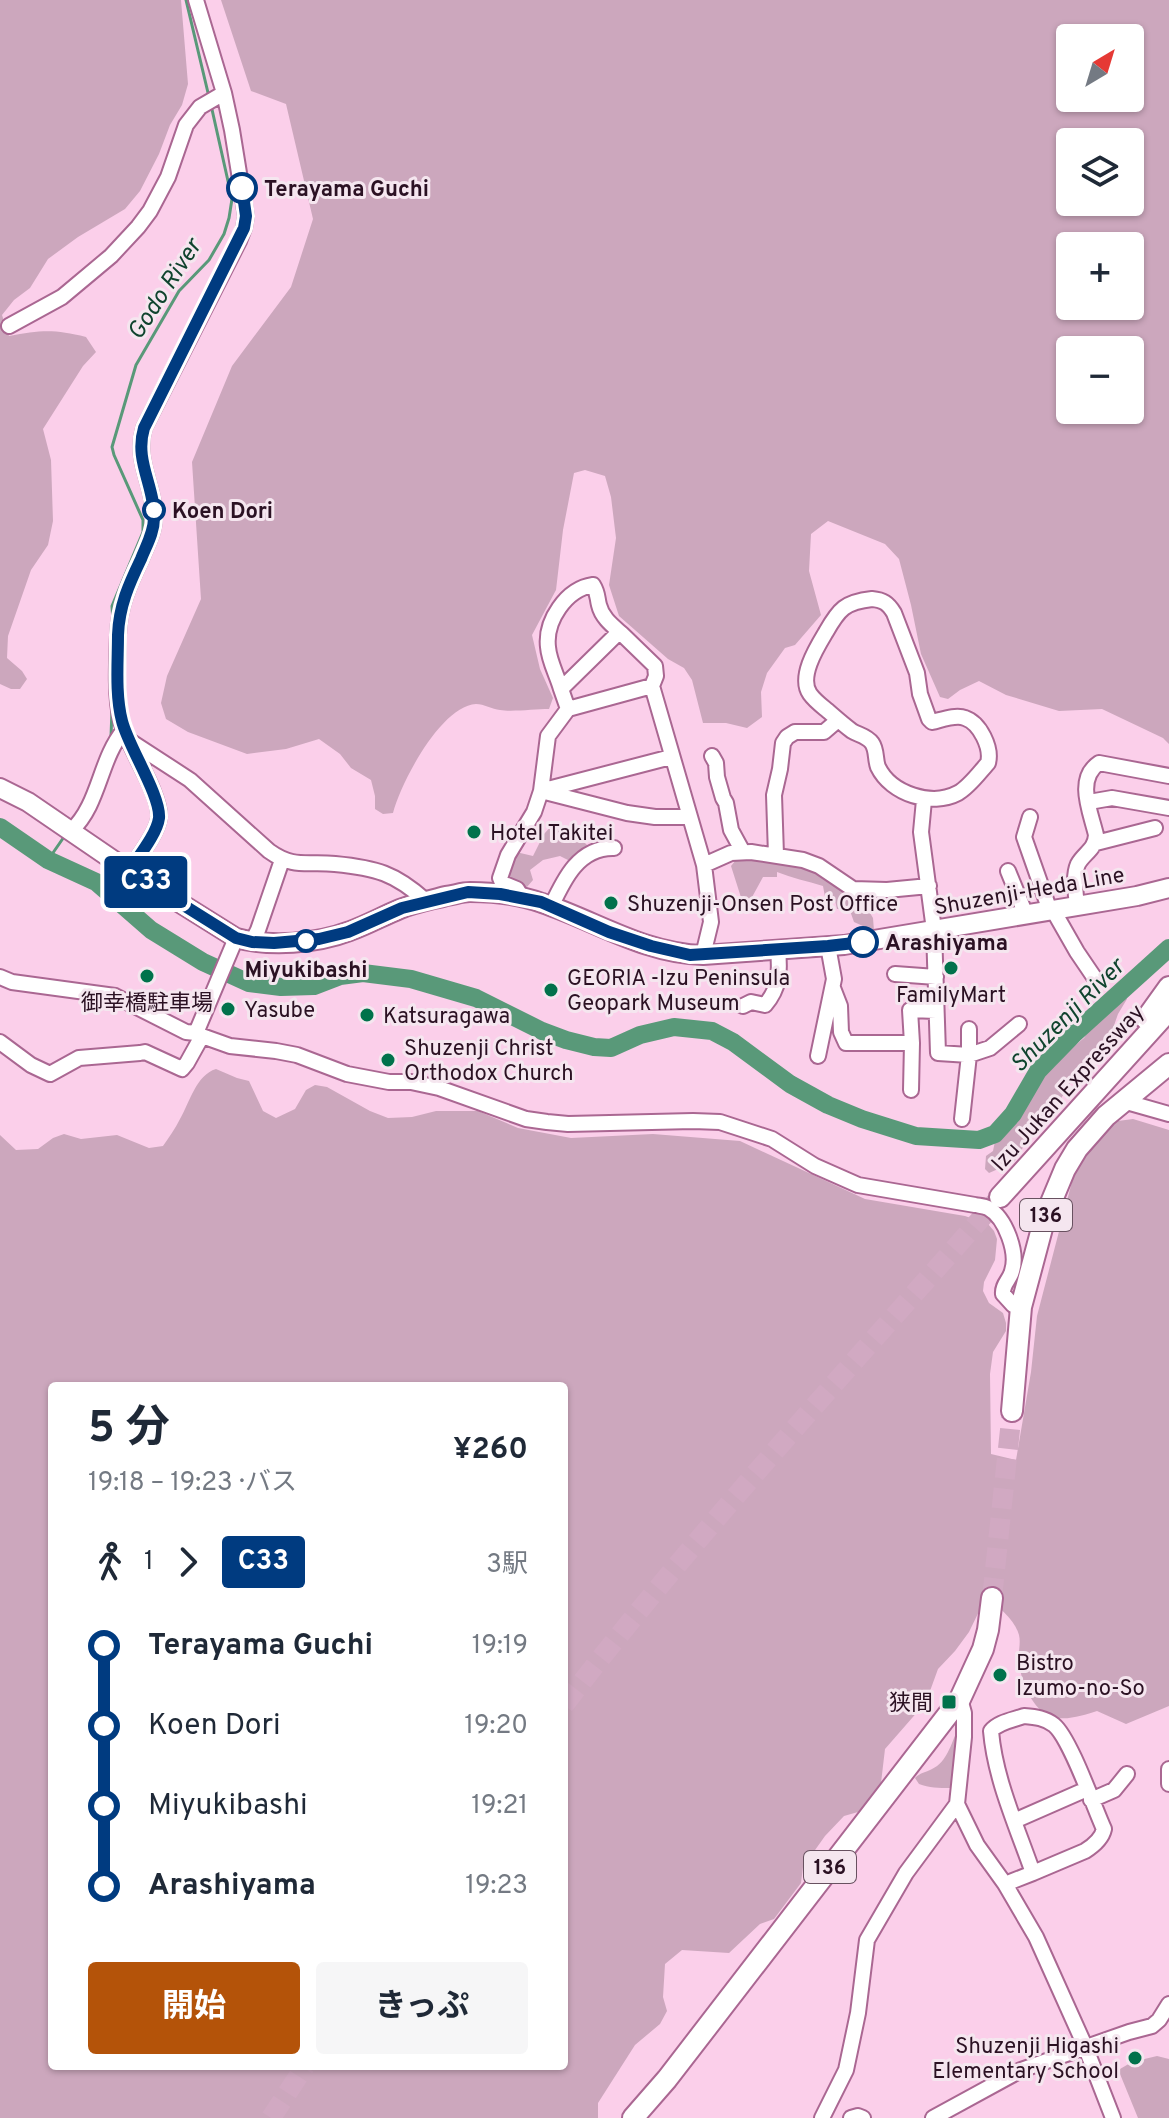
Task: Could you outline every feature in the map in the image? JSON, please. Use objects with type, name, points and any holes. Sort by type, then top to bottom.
[{"type":"highway","points":[[1081,1107],[1169,987]]},
{"type":"highway","name":"Izu Jukan Expressway","points":[[1000,1197],[1169,1010]]},
{"type":"highway","points":[[1081,1107],[1169,1021]]},
{"type":"highway","name":"136","points":[[1012,1411],[1021,1307],[1045,1217],[1065,1169],[1089,1135],[1123,1101],[1169,1064]]},
{"type":"highway","name":"136","points":[[633,2118],[960,1699],[983,1649],[992,1598]]},
{"type":"main road","points":[[0,788],[28,802],[239,944]]},
{"type":"main road","name":"Shuzenji-Heda Line","points":[[239,944],[296,942],[331,936],[348,932],[402,908],[468,892],[541,902],[635,941],[703,955],[934,930],[1169,888]]},
{"type":"street","points":[[129,871],[156,828],[159,813],[126,734],[119,700],[119,615],[153,529],[154,515],[140,443],[144,428],[244,228],[246,216],[224,93],[196,0]]},
{"type":"street","points":[[9,326],[62,297],[111,256],[138,227],[159,195],[186,125],[200,107],[224,93]]},
{"type":"street","points":[[568,709],[549,656],[547,635],[565,600],[593,585],[605,617],[655,666],[656,676],[652,686],[704,865],[711,922],[703,955]]},
{"type":"street","points":[[860,600],[882,600],[894,613],[910,651],[929,719],[932,722],[961,716],[967,718],[983,737],[989,751],[988,763],[963,790],[924,800],[890,780],[879,768],[871,742],[838,720],[810,694],[807,683],[809,667],[818,646],[839,610],[860,600]]},
{"type":"street","points":[[561,689],[611,638],[622,634]]},
{"type":"street","points":[[523,899],[517,889],[502,883],[500,878],[508,855],[534,812],[541,791],[548,736],[568,709],[652,686]]},
{"type":"street","points":[[776,855],[774,795],[783,743],[795,732],[824,732],[838,720]]},
{"type":"street","points":[[71,831],[88,810],[114,743],[126,734]]},
{"type":"street","points":[[126,734],[190,780],[282,860],[382,871],[408,884],[426,901]]},
{"type":"street","points":[[712,756],[731,830],[743,852]]},
{"type":"street","points":[[541,791],[671,757]]},
{"type":"street","points":[[1078,906],[1078,864],[1096,843],[1086,785],[1095,766],[1099,763],[1169,776]]},
{"type":"street","points":[[541,791],[627,813],[689,817]]},
{"type":"street","points":[[1089,802],[1112,798],[1169,808]]},
{"type":"street","points":[[924,800],[921,832],[934,930],[938,1053],[969,1055],[990,1048],[1019,1024]]},
{"type":"street","points":[[1030,817],[1024,837],[1052,910],[1096,980]]},
{"type":"street","points":[[1096,843],[1155,828]]},
{"type":"street","points":[[551,907],[564,879],[575,865],[602,848],[614,848]]},
{"type":"street","points":[[704,865],[731,853],[776,855],[819,866],[853,889],[929,886]]},
{"type":"street","points":[[0,1042],[31,1065],[50,1074],[79,1058],[140,1053],[152,1055],[182,1069],[199,1034],[212,993],[239,944],[258,930],[282,860]]},
{"type":"street","points":[[1008,871],[1026,915]]},
{"type":"street","points":[[818,1056],[833,988],[833,967],[820,943]]},
{"type":"street","points":[[743,1006],[751,1002],[765,1005],[770,1000],[787,946]]},
{"type":"street","points":[[895,974],[936,977]]},
{"type":"street","points":[[0,977],[12,982],[115,996],[186,1032],[230,1046],[297,1055],[347,1074],[439,1088],[526,1119],[568,1124],[720,1122],[772,1139],[815,1166],[858,1185],[988,1209],[1002,1223],[1013,1252],[1014,1267],[1002,1288],[1003,1294],[1013,1305],[1021,1307]]},
{"type":"street","points":[[833,988],[843,1012],[841,1032],[846,1043],[912,1043]]},
{"type":"street","points":[[911,1090],[909,1010],[936,1011]]},
{"type":"street","points":[[962,1119],[969,1029]]},
{"type":"street","points":[[1123,1101],[1169,1114]]},
{"type":"street","points":[[822,2118],[846,2070],[858,2013],[867,1940],[906,1873],[957,1804],[964,1737],[964,1713],[960,1699]]},
{"type":"street","points":[[1005,1884],[1033,1873],[1085,1851],[1103,1832],[1067,1742],[1058,1728],[1046,1720],[1024,1716],[992,1728],[991,1738],[1014,1821],[1033,1873]]},
{"type":"street","points":[[1169,1769],[1169,1784]]},
{"type":"street","points":[[1014,1821],[1089,1794],[1114,1790],[1127,1774]]},
{"type":"street","points":[[957,1804],[977,1845],[1005,1884],[1036,1937],[1085,2046],[1113,2118]]},
{"type":"street","points":[[933,2118],[1021,2070],[1152,2026],[1169,2004]]},
{"type":"street","points":[[851,2118],[863,2118]]},
{"type":"shaded area","points":[[0,0],[181,0],[188,84],[182,105],[140,191],[125,209],[48,259],[30,288],[14,300],[2,315],[9,336],[48,331],[75,334],[86,337],[96,352],[83,366],[43,429],[51,460],[53,521],[48,545],[31,570],[8,636],[7,658],[27,679],[20,689],[0,684]]},
{"type":"shaded area","points":[[221,0],[1169,0],[1169,744],[1163,738],[1102,709],[1059,711],[1006,695],[979,681],[948,699],[940,697],[921,654],[899,559],[885,544],[828,521],[811,534],[809,571],[821,615],[795,645],[785,648],[767,673],[761,692],[762,717],[747,728],[726,723],[703,723],[692,680],[684,668],[668,659],[619,616],[609,585],[616,538],[611,497],[605,476],[585,470],[574,473],[556,590],[532,635],[540,669],[553,698],[549,709],[505,711],[476,704],[463,708],[436,731],[424,748],[404,783],[393,813],[383,814],[375,809],[371,780],[351,768],[340,754],[319,739],[286,749],[247,754],[188,732],[166,719],[161,703],[167,676],[201,599],[192,462],[232,366],[291,287],[313,219],[286,104],[251,91]]},
{"type":"shaded area","points":[[554,823],[575,833],[590,848],[572,862],[560,856],[543,860],[530,870],[533,880],[527,887],[509,882],[511,860],[516,852],[533,856],[544,834]]},
{"type":"shaded area","points":[[740,855],[802,864],[843,890],[860,896],[873,918],[874,931],[854,922],[849,908],[837,909],[834,896],[825,897],[823,886],[777,872],[777,877],[763,877],[745,910],[731,866]]},
{"type":"shaded area","points":[[1122,996],[1127,999],[1111,1034],[1077,1071],[1059,1102],[1043,1115],[1014,1162],[989,1173],[985,1169],[986,1156],[993,1151],[995,1141],[1021,1110],[1037,1081],[1084,1038],[1098,1016],[1116,1005]]},
{"type":"shaded area","points":[[216,1069],[249,1081],[263,1111],[276,1118],[295,1109],[306,1090],[315,1085],[327,1087],[388,1118],[412,1117],[436,1111],[478,1111],[518,1128],[571,1138],[653,1134],[740,1141],[865,1199],[965,1216],[988,1224],[997,1239],[995,1260],[983,1291],[989,1303],[1003,1313],[1006,1323],[1006,1331],[993,1352],[990,1374],[991,1454],[1016,1460],[1037,1316],[1075,1170],[1104,1131],[1118,1121],[1133,1119],[1169,1130],[1169,1706],[1126,1724],[1097,1711],[1064,1718],[1046,1714],[1033,1702],[1025,1685],[1020,1668],[1017,1629],[1006,1614],[986,1597],[969,1632],[938,1669],[926,1702],[885,1749],[881,1783],[875,1798],[858,1812],[844,1816],[825,1836],[803,1867],[801,1883],[774,1919],[760,1924],[729,1953],[682,1950],[665,1964],[663,1997],[667,2011],[660,2024],[635,2045],[598,2103],[598,2118],[0,2118],[0,1135],[16,1150],[38,1149],[64,1134],[81,1139],[117,1135],[149,1148],[163,1146],[203,1077]]},
{"type":"shaded area","points":[[957,1731],[954,1784],[950,1788],[919,1784],[915,1778],[941,1762]]},
{"type":"shaded area","points":[[1157,2056],[1169,2059],[1169,2118],[1138,2118],[1120,2069],[1132,2062]]},
{"type":"waterway","name":"Godo River","points":[[186,0],[209,97]]},
{"type":"waterway","name":"Godo River","points":[[113,622],[112,606],[143,532],[143,520],[112,447],[136,365],[179,291],[209,260],[229,218],[232,199],[211,105]]},
{"type":"waterway","name":"Godo River","points":[[111,737],[112,709]]},
{"type":"waterway","name":"Shuzenji River","points":[[0,827],[48,860],[96,882],[151,930],[203,962],[249,983],[281,987],[314,986],[340,976],[363,973],[411,979],[476,998],[542,1031],[594,1047],[611,1048],[640,1035],[674,1027],[712,1031],[733,1042],[790,1084],[828,1105],[916,1136],[979,1140],[995,1134],[1013,1114],[1038,1071],[1169,948]]},
{"type":"waterway","name":"Godo River","points":[[48,860],[66,834]]},
{"type":"tunnel","points":[[568,1700],[723,1511],[1000,1197]]},
{"type":"tunnel","points":[[992,1598],[1012,1411]]},
{"type":"tunnel","points":[[271,2118],[302,2070]]},
{"type":"bus line","name":"C33","points":[[242,188],[246,216],[239,241],[144,428],[140,443],[153,502],[153,529],[119,615],[119,700],[127,739],[159,813],[156,828],[129,871],[236,938],[252,942],[319,939],[348,932],[402,908],[468,892],[541,902],[609,932],[690,955],[863,942]]},
{"type":"place","name":"Terayama Guchi","points":[[242,188]]},
{"type":"place","name":"Koen Dori","points":[[154,510]]},
{"type":"place","name":"Hotel Takitei","points":[[474,832]]},
{"type":"place","name":"Shuzenji-Onsen Post Office","points":[[611,903]]},
{"type":"place","name":"Miyukibashi","points":[[306,941]]},
{"type":"place","name":"Arashiyama","points":[[863,942]]},
{"type":"place","name":"FamilyMart","points":[[951,968]]},
{"type":"place","name":"御幸橋駐車場","points":[[147,976]]},
{"type":"place","name":"GEORIA -Izu Peninsula Geopark Museum","points":[[551,990]]},
{"type":"place","name":"Yasube","points":[[228,1009]]},
{"type":"place","name":"Katsuragawa","points":[[367,1015]]},
{"type":"place","name":"Shuzenji Christ Orthodox Church","points":[[388,1060]]},
{"type":"place","name":"Bistro Izumo-no-So","points":[[1000,1675]]},
{"type":"place","name":"狭間","points":[[949,1702]]},
{"type":"place","name":"Shuzenji Higashi Elementary School","points":[[1135,2058]]}]
